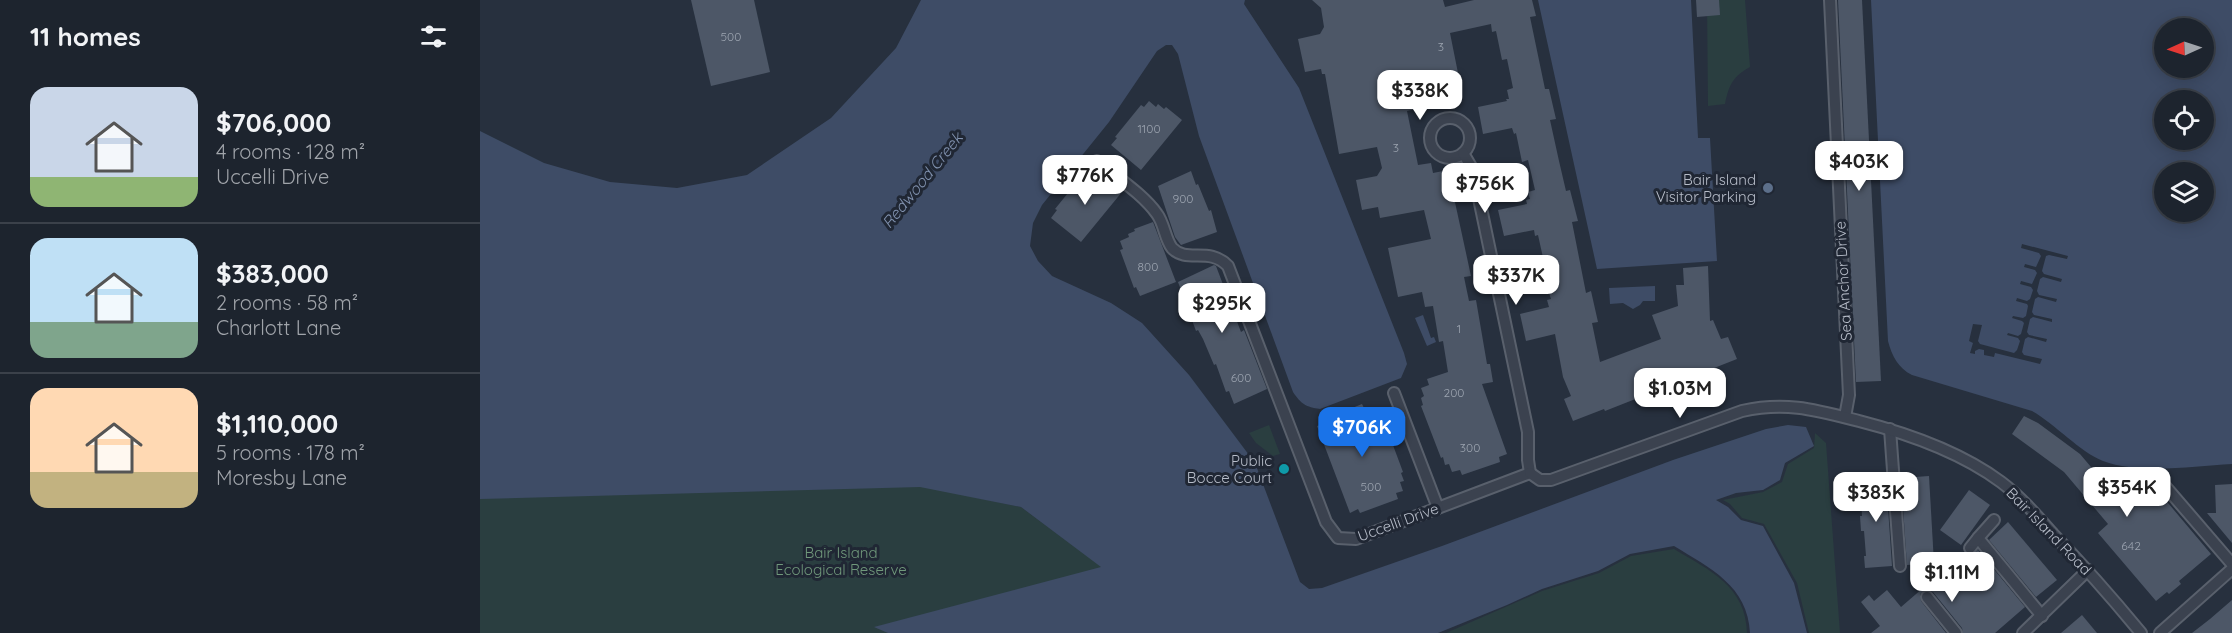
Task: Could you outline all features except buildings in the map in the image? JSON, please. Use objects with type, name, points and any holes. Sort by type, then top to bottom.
[{"type":"street","name":"Sea Anchor Drive","points":[[1830,0],[1849,396],[1845,417]]},
{"type":"street","points":[[1463,153],[1473,170],[1528,432],[1527,460],[1530,473]]},
{"type":"street","name":"Uccelli Drive","points":[[1097,161],[1149,204],[1159,216],[1172,247],[1186,255],[1214,256],[1228,266],[1326,522],[1338,538],[1356,539],[1530,473]]},
{"type":"street","points":[[1394,393],[1438,508]]},
{"type":"street","name":"Bair Island Road","points":[[1530,473],[1540,480],[1551,480],[1742,411],[1793,406],[1822,410],[1890,429],[1959,458],[2000,482],[2019,497],[2088,570],[2141,633]]},
{"type":"street","points":[[1890,429],[1900,566]]},
{"type":"street","points":[[2165,486],[2232,564]]},
{"type":"street","points":[[1970,548],[1994,519]]},
{"type":"street","points":[[1978,538],[2042,616]]},
{"type":"street","points":[[2160,633],[2232,569]]},
{"type":"street","points":[[2024,633],[2088,570]]},
{"type":"street","points":[[1927,597],[1956,633]]},
{"type":"green space","points":[[1707,0],[1745,0],[1750,67],[1739,74],[1733,82],[1725,104],[1708,106]]},
{"type":"green space","points":[[1269,425],[1280,454],[1273,456],[1256,443],[1249,433]]},
{"type":"green space","points":[[1815,433],[1826,443],[1840,633],[1809,633],[1797,583],[1764,524],[1742,518],[1730,504],[1723,500],[1763,492],[1782,482],[1788,464],[1814,448]]},
{"type":"green space","name":"Bair Island Ecological Reserve","points":[[858,451],[973,497],[1021,507],[1102,567],[1086,633],[480,633],[480,455]]},
{"type":"green space","points":[[1674,549],[1712,572],[1733,591],[1745,617],[1747,633],[1446,633],[1542,591],[1599,573],[1631,556]]},
{"type":"water","name":"Redwood Creek","points":[[921,0],[1245,0],[1244,4],[1299,88],[1404,353],[1407,364],[1401,378],[1320,409],[1304,404],[1293,392],[1199,136],[1178,54],[1172,45],[1166,45],[1157,51],[1109,122],[1042,205],[1033,223],[1030,246],[1038,261],[1052,276],[1111,303],[1142,323],[1189,375],[1255,463],[1300,582],[1309,589],[1322,588],[1442,546],[1673,460],[1766,429],[1788,425],[1806,427],[1814,446],[1785,463],[1780,480],[1763,490],[1736,493],[1716,500],[1728,507],[1741,520],[1763,526],[1794,583],[1807,633],[1750,633],[1748,617],[1735,591],[1725,580],[1701,562],[1674,546],[1630,554],[1598,571],[1542,589],[1438,633],[888,633],[874,627],[1101,567],[1021,507],[920,487],[480,499],[480,131],[544,163],[610,182],[677,188],[747,175],[831,118],[896,48]]},
{"type":"water","points":[[1538,0],[1691,0],[1698,138],[1710,138],[1717,261],[1597,269]]},
{"type":"water","points":[[1871,0],[2232,0],[2232,464],[2150,469],[2103,461],[2085,451],[2032,411],[1912,375],[1903,369],[1891,352],[1888,341]]},
{"type":"water","points":[[1655,286],[1655,301],[1643,301],[1633,309],[1623,303],[1610,304],[1609,288]]},
{"type":"water","points":[[1423,315],[1431,338],[1434,337],[1436,342],[1427,346],[1415,318]]},
{"type":"pier","points":[[2022,244],[2068,256],[2067,259],[2046,256],[2042,271],[2044,274],[2062,279],[2061,282],[2043,277],[2040,279],[2037,291],[2039,295],[2057,299],[2056,302],[2038,297],[2035,299],[2032,312],[2034,315],[2052,319],[2052,322],[2033,317],[2030,319],[2027,332],[2029,335],[2047,339],[2046,342],[2028,337],[2025,339],[2022,352],[2024,355],[2042,359],[2040,364],[1995,353],[1994,357],[1984,355],[1984,350],[1979,349],[1975,351],[1975,354],[1970,353],[1973,343],[1969,341],[1973,324],[1982,325],[1978,341],[1980,344],[2014,353],[2017,350],[2020,341],[2018,338],[2007,335],[2008,333],[2018,336],[2021,334],[2024,323],[2012,318],[2013,316],[2023,318],[2026,316],[2028,306],[2016,301],[2017,298],[2027,301],[2033,290],[2031,287],[2020,284],[2021,281],[2032,284],[2037,273],[2035,270],[2024,267],[2025,264],[2036,267],[2041,256],[2039,253],[2021,248]]},
{"type":"place","name":"Bair Island Visitor Parking","points":[[1768,188]]},
{"type":"place","name":"Public Bocce Court","points":[[1284,469]]}]
